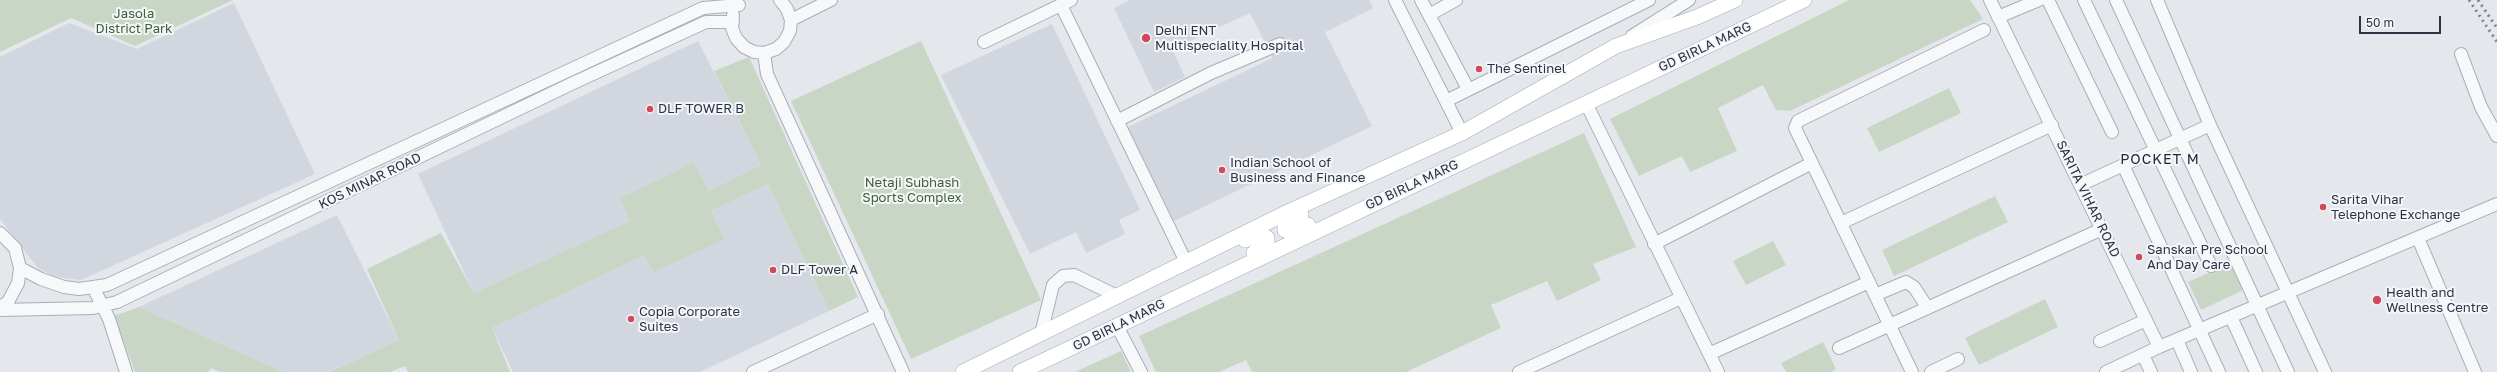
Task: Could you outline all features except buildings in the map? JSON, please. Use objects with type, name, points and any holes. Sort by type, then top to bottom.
[{"type":"main road","name":"GD BIRLA MARG","points":[[963,372],[1205,252],[1462,133],[1616,46],[1697,17],[1735,0]]},
{"type":"main road","name":"GD BIRLA MARG","points":[[1020,372],[1217,277],[1804,0]]},
{"type":"main road","points":[[1334,191],[1326,201],[1288,221],[1285,224],[1285,230],[1292,232],[1336,211],[1362,209]]},
{"type":"main road","points":[[1205,252],[1217,252],[1260,234],[1268,238],[1267,245],[1229,266],[1217,277]]},
{"type":"street","points":[[791,20],[831,0]]},
{"type":"street","points":[[1395,0],[1462,133]]},
{"type":"street","points":[[1421,0],[1468,89]]},
{"type":"street","points":[[1429,15],[1456,0]]},
{"type":"street","points":[[1446,101],[1649,0]]},
{"type":"street","points":[[1616,46],[1689,0]]},
{"type":"street","name":"SARITA VIHAR ROAD","points":[[1990,0],[2159,347]]},
{"type":"street","points":[[1998,17],[2040,0]]},
{"type":"street","points":[[2048,0],[2112,132]]},
{"type":"street","points":[[2084,0],[2211,266]]},
{"type":"street","points":[[2116,0],[2288,372]]},
{"type":"street","points":[[2157,0],[2210,125],[2325,372]]},
{"type":"street","points":[[741,2],[733,15],[736,38],[744,47],[754,52],[764,53],[776,49],[784,42],[790,31],[791,20],[783,1]]},
{"type":"street","name":"KOS MINAR ROAD","points":[[20,268],[41,279],[64,287],[94,288],[107,285],[703,8],[741,2]]},
{"type":"street","points":[[984,42],[1066,3],[1117,121],[1186,262]]},
{"type":"street","name":"KOS MINAR ROAD","points":[[0,309],[103,307],[706,22],[733,22]]},
{"type":"street","points":[[1912,372],[1795,128],[1798,121],[1984,30]]},
{"type":"street","points":[[1117,121],[1212,73],[1280,44]]},
{"type":"street","points":[[764,53],[767,74],[878,314],[902,372]]},
{"type":"street","points":[[2461,54],[2481,107],[2497,136]]},
{"type":"street","points":[[1586,103],[1718,372]]},
{"type":"street","points":[[1841,223],[2052,125]]},
{"type":"street","points":[[2080,185],[2210,125]]},
{"type":"street","points":[[1654,244],[1812,163]]},
{"type":"street","points":[[2123,165],[2220,372]]},
{"type":"street","points":[[2106,372],[2159,347],[2497,204]]},
{"type":"street","points":[[1839,348],[1889,324],[2102,229]]},
{"type":"street","points":[[0,233],[15,248],[20,268],[18,283],[8,302],[0,309]]},
{"type":"street","points":[[2418,238],[2475,372]]},
{"type":"street","points":[[1041,334],[1053,284],[1063,276],[1074,275],[1117,296]]},
{"type":"street","points":[[1709,354],[1869,282]]},
{"type":"street","points":[[1875,295],[1906,282],[1914,287],[1927,307]]},
{"type":"street","points":[[94,288],[103,307],[126,372]]},
{"type":"street","points":[[1519,372],[1681,298]]},
{"type":"street","points":[[753,372],[878,314]]},
{"type":"street","points":[[2231,317],[2256,372]]},
{"type":"street","points":[[2100,341],[2146,320]]},
{"type":"street","points":[[1117,326],[1141,372]]},
{"type":"street","points":[[2177,340],[2191,372]]},
{"type":"street","points":[[2143,355],[2151,372]]},
{"type":"street","points":[[1931,372],[1958,359]]},
{"type":"shaded area","points":[[1130,0],[1369,0],[1373,8],[1325,32],[1372,126],[1174,221],[1128,127],[1273,58],[1250,13],[1172,49],[1185,77],[1154,92],[1114,8]]},
{"type":"shaded area","points":[[234,3],[315,174],[81,280],[55,277],[38,268],[0,219],[0,57],[69,23],[137,49]]},
{"type":"shaded area","points":[[1052,24],[1140,210],[1119,220],[1125,234],[1086,253],[1076,232],[1030,254],[941,75]]},
{"type":"shaded area","points":[[698,41],[761,165],[709,191],[694,162],[620,198],[631,221],[474,293],[418,174]]},
{"type":"shaded area","points":[[768,184],[829,311],[700,372],[513,372],[492,328],[645,255],[724,239],[711,211]]},
{"type":"shaded area","points":[[337,215],[399,340],[328,372],[284,372],[139,307]]},
{"type":"green space","name":"Jasola District Park","points":[[0,0],[233,0],[135,46],[71,18],[0,52]]},
{"type":"green space","points":[[1849,0],[1970,0],[1983,19],[1790,111],[1776,110],[1763,85],[1718,108],[1737,151],[1690,172],[1682,156],[1639,176],[1610,119]]},
{"type":"green space","name":"Netaji Subhash Sports Complex","points":[[921,41],[1041,300],[911,359],[791,101]]},
{"type":"green space","points":[[749,57],[858,297],[829,311],[768,184],[711,211],[724,239],[654,272],[645,255],[492,328],[510,372],[408,372],[405,366],[390,372],[329,372],[399,340],[367,269],[441,233],[474,293],[630,221],[620,198],[694,162],[709,191],[761,165],[714,71]]},
{"type":"green space","points":[[1949,88],[1961,113],[1879,152],[1867,128]]},
{"type":"green space","points":[[1584,133],[1636,247],[1593,264],[1601,280],[1557,301],[1547,281],[1491,305],[1501,328],[1406,372],[1252,372],[1246,360],[1219,372],[1156,372],[1139,336]]},
{"type":"green space","points":[[1995,196],[2008,222],[1894,276],[1882,250]]},
{"type":"green space","points":[[1773,241],[1786,265],[1746,285],[1733,261]]},
{"type":"green space","points":[[2231,263],[2243,290],[2201,310],[2188,282]]},
{"type":"green space","points":[[2045,299],[2058,327],[1979,365],[1965,338]]},
{"type":"green space","points":[[139,307],[284,372],[220,372],[211,368],[208,372],[135,372],[114,316]]},
{"type":"green space","points":[[1823,342],[1836,369],[1831,372],[1786,372],[1781,363]]},
{"type":"green space","points":[[1121,351],[1131,372],[1075,372]]},
{"type":"railway","points":[[2469,0],[2497,42]]},
{"type":"railway","points":[[2478,0],[2497,28]]},
{"type":"place","name":"Delhi ENT Multispeciality Hospital","points":[[1146,38]]},
{"type":"place","name":"The Sentinel","points":[[1479,69]]},
{"type":"place","name":"DLF TOWER B","points":[[650,109]]},
{"type":"place","name":"Indian School of Business and Finance","points":[[1222,170]]},
{"type":"place","name":"Sarita Vihar Telephone Exchange","points":[[2323,207]]},
{"type":"place","name":"Sanskar Pre School And Day Care","points":[[2139,257]]},
{"type":"place","name":"DLF Tower A","points":[[773,270]]},
{"type":"place","name":"Health and Wellness Centre","points":[[2377,300]]},
{"type":"place","name":"Copia Corporate Suites","points":[[631,319]]},
{"type":"district","name":"POCKET M","points":[[2160,160]]}]
